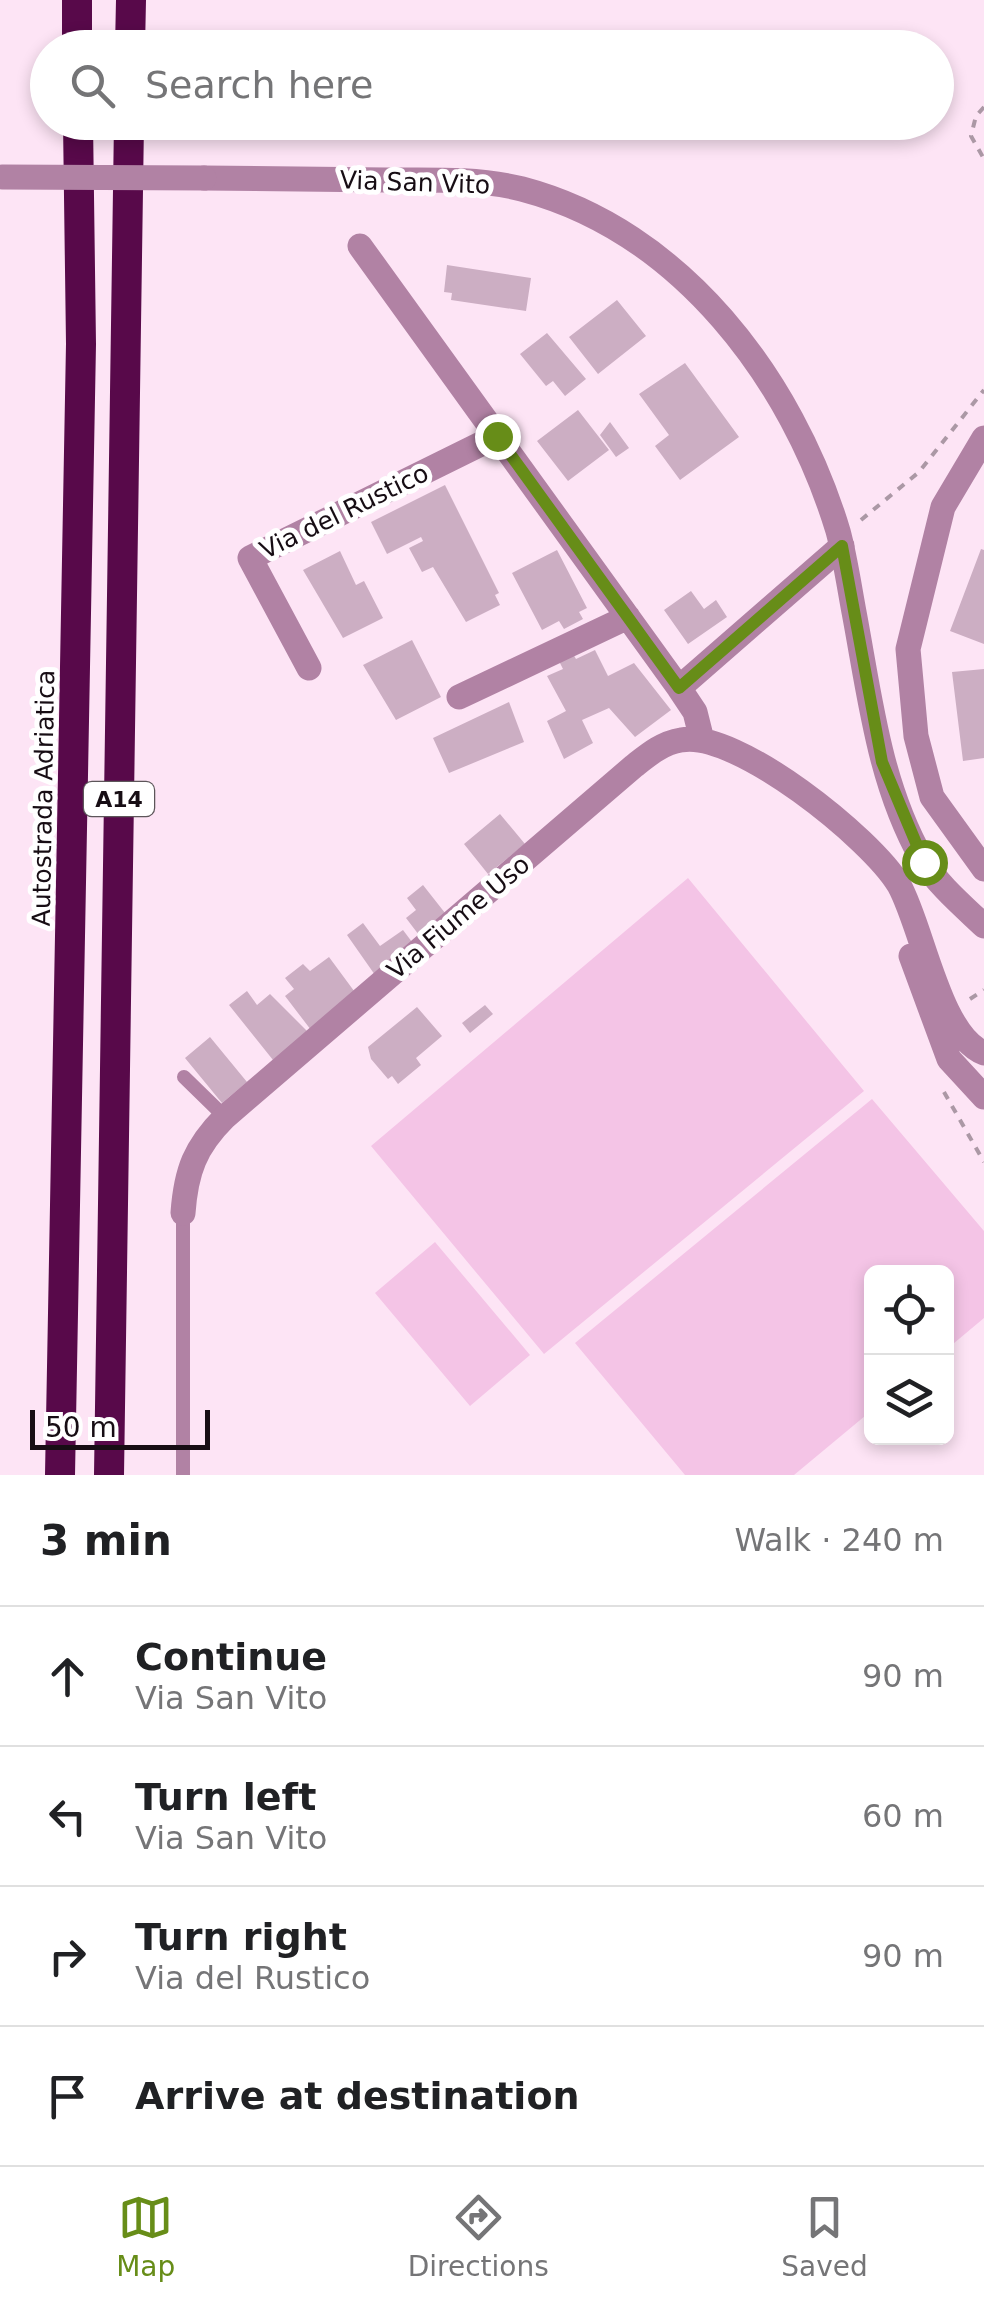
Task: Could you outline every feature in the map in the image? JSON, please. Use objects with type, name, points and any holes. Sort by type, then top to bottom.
[{"type":"highway","points":[[76,0],[77,30]]},
{"type":"highway","points":[[130,30],[131,0]]},
{"type":"highway","name":"Autostrada Adriatica","points":[[60,1475],[82,344],[78,140]]},
{"type":"highway","name":"A14","points":[[109,1475],[129,140]]},
{"type":"street","name":"Via San Vito","points":[[1,177],[468,180],[521,189],[582,210],[662,259],[704,296],[743,342],[816,474],[840,540],[882,762],[898,808],[924,862],[984,926]]},
{"type":"street","points":[[360,246],[679,688],[695,712],[702,740],[728,745],[824,809],[898,882],[957,1033],[984,1053]]},
{"type":"street","name":"Via del Rustico","points":[[308,668],[250,558],[497,436]]},
{"type":"street","points":[[984,438],[942,507],[908,649],[916,736],[932,797],[984,869]]},
{"type":"street","points":[[679,688],[840,540]]},
{"type":"street","points":[[459,698],[628,617]]},
{"type":"street","name":"Via Fiume Uso","points":[[184,1213],[186,1173],[201,1141],[224,1117],[656,748],[682,740],[702,740]]},
{"type":"street","points":[[870,854],[949,1060],[984,1097]]},
{"type":"lane","points":[[184,1076],[224,1117]]},
{"type":"lane","name":"Via Fiume Uso","points":[[183,1475],[184,1213]]},
{"type":"path","points":[[984,107],[976,116],[971,136],[984,159]]},
{"type":"path","points":[[840,540],[919,472],[984,390]]},
{"type":"path","points":[[938,1080],[957,1122],[984,1162]]},
{"type":"shaded area","points":[[688,878],[864,1091],[544,1354],[371,1146]]},
{"type":"shaded area","points":[[872,1099],[984,1231],[984,1318],[954,1343],[954,1265],[864,1265],[864,1417],[794,1475],[685,1475],[575,1343]]},
{"type":"shaded area","points":[[435,1242],[530,1355],[470,1406],[375,1293]]},
{"type":"building","points":[[447,265],[531,278],[526,311],[451,300],[452,293],[444,292]]},
{"type":"building","points":[[617,300],[646,336],[598,374],[569,337]]},
{"type":"building","points":[[547,333],[586,379],[565,396],[553,381],[546,386],[520,354]]},
{"type":"building","points":[[685,363],[739,437],[680,480],[655,446],[669,435],[639,394]]},
{"type":"building","points":[[578,410],[609,450],[568,481],[537,441]]},
{"type":"building","points":[[610,422],[629,448],[616,457],[600,435]]},
{"type":"building","points":[[445,485],[499,593],[495,595],[500,605],[466,622],[433,567],[422,572],[409,548],[423,541],[421,537],[387,554],[371,522]]},
{"type":"building","points":[[981,549],[984,550],[984,644],[950,631]]},
{"type":"building","points":[[557,550],[587,608],[579,612],[583,619],[564,629],[559,621],[542,630],[512,573]]},
{"type":"building","points":[[340,551],[356,585],[364,581],[383,618],[343,638],[303,570]]},
{"type":"building","points":[[691,591],[704,609],[716,600],[727,617],[688,644],[664,610]]},
{"type":"building","points":[[412,640],[441,697],[396,720],[363,665]]},
{"type":"building","points":[[595,650],[608,676],[634,663],[671,710],[635,737],[609,708],[582,720],[593,743],[564,759],[547,721],[566,711],[547,676],[563,669],[558,659],[573,654],[576,659]]},
{"type":"building","points":[[984,669],[984,758],[963,761],[952,672]]},
{"type":"building","points":[[509,702],[524,742],[449,773],[433,738]]},
{"type":"building","points":[[500,814],[525,844],[488,874],[464,844]]},
{"type":"building","points":[[423,885],[449,918],[422,939],[406,918],[416,910],[407,898]]},
{"type":"building","points":[[363,923],[380,946],[403,930],[415,946],[375,975],[347,935]]},
{"type":"building","points":[[329,957],[357,995],[311,1030],[285,996],[294,989],[285,978],[303,964],[310,971]]},
{"type":"building","points":[[247,991],[257,1005],[270,994],[308,1032],[273,1060],[229,1005]]},
{"type":"building","points":[[485,1005],[493,1014],[470,1033],[462,1023]]},
{"type":"building","points":[[417,1007],[442,1036],[416,1058],[421,1065],[398,1084],[392,1076],[388,1079],[371,1059],[368,1047]]},
{"type":"building","points":[[210,1037],[247,1082],[222,1103],[185,1058]]},
{"type":"route","points":[[497,436],[679,688],[842,546],[882,762],[898,808],[924,862]]}]
